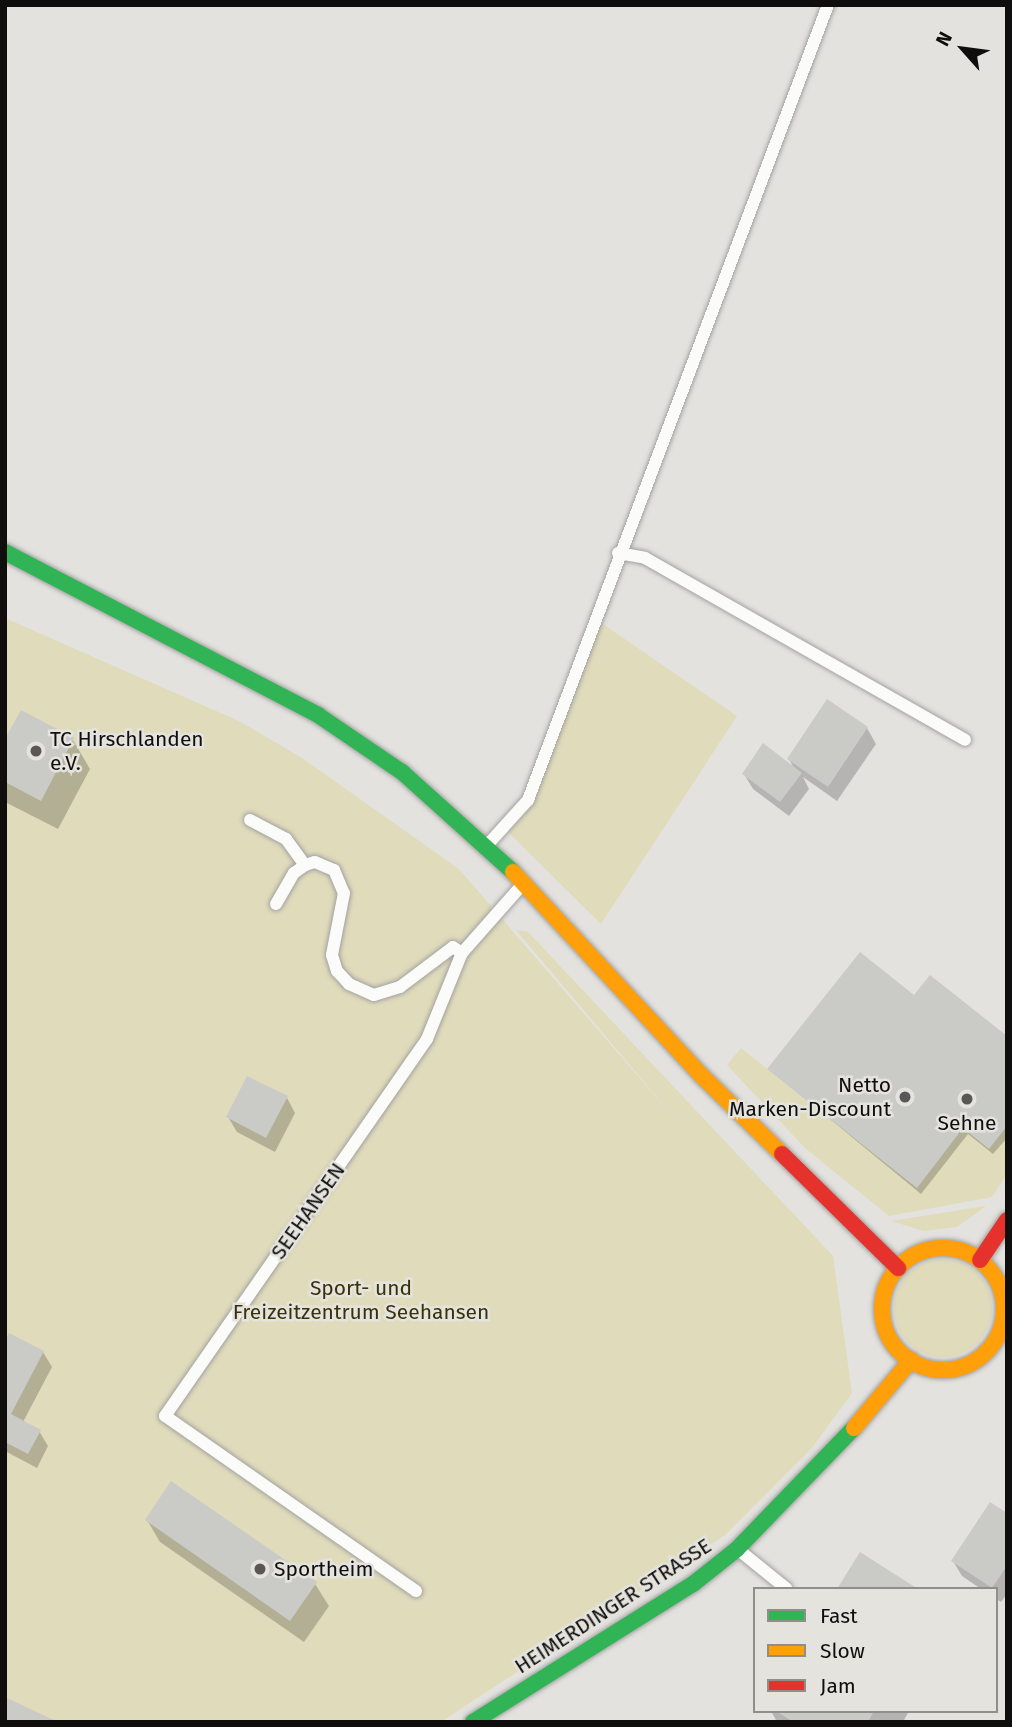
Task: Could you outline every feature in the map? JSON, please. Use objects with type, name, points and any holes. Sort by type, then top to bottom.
[{"type":"main road","points":[[5,552],[318,715],[402,772],[488,845],[701,1075],[898,1268]]},
{"type":"main road","points":[[980,1260],[1007,1220]]},
{"type":"main road","points":[[940,1247],[964,1251],[980,1260],[999,1282],[1005,1305],[1001,1329],[989,1349],[970,1364],[947,1370],[911,1360],[894,1346],[882,1312],[885,1288],[898,1268],[917,1253],[940,1247]]},
{"type":"main road","points":[[989,1349],[1005,1363]]},
{"type":"main road","name":"HEIMERDINGER STRASSE","points":[[473,1722],[693,1584],[737,1549],[826,1461],[911,1360]]},
{"type":"lane","points":[[488,845],[527,800],[618,553],[828,5]]},
{"type":"lane","points":[[618,553],[645,558],[965,740]]},
{"type":"lane","points":[[250,820],[286,839],[305,865]]},
{"type":"lane","points":[[276,904],[294,873],[305,865],[325,865],[342,880],[344,906],[332,955],[337,971],[349,984],[374,995],[386,994],[453,947],[462,953]]},
{"type":"lane","name":"SEEHANSEN","points":[[416,1591],[165,1416],[427,1040],[462,953],[524,882]]},
{"type":"lane","points":[[737,1549],[784,1587]]},
{"type":"green space","name":"Sport- und Freizeitzentrum Seehansen","points":[[5,618],[241,722],[302,758],[459,869],[682,1127],[516,930],[528,932],[833,1256],[852,1393],[812,1448],[725,1535],[441,1722],[5,1722]]},
{"type":"green space","points":[[594,618],[737,716],[601,924],[504,828],[516,815]]},
{"type":"green space","points":[[741,1048],[916,1187],[963,1128],[989,1148],[1007,1126],[1007,1174],[992,1197],[889,1216],[806,1149],[727,1065]]},
{"type":"green space","points":[[986,1206],[957,1227],[924,1231],[891,1221]]},
{"type":"green space","points":[[943,1259],[962,1263],[978,1273],[988,1289],[992,1308],[988,1327],[978,1343],[962,1353],[943,1357],[924,1353],[908,1343],[898,1327],[894,1308],[898,1289],[908,1273],[924,1263]]},
{"type":"building","points":[[827,699],[868,727],[828,787],[787,759]]},
{"type":"building","name":"TC Hirschlanden e.V.","points":[[21,710],[74,738],[41,801],[5,782],[5,739]]},
{"type":"building","points":[[763,743],[802,773],[780,802],[742,774]]},
{"type":"building","name":"Netto Marken-Discount","points":[[860,952],[914,995],[930,975],[1007,1036],[1007,1126],[989,1149],[963,1128],[917,1188],[767,1069]]},
{"type":"building","points":[[247,1076],[288,1096],[266,1138],[226,1117]]},
{"type":"building","points":[[9,1333],[44,1351],[11,1414],[41,1430],[28,1454],[5,1442],[5,1340]]},
{"type":"building","points":[[171,1481],[317,1582],[290,1621],[145,1520]]},
{"type":"building","points":[[990,1502],[1007,1513],[1007,1566],[993,1587],[951,1561]]},
{"type":"building","points":[[860,1552],[915,1587],[838,1587]]},
{"type":"building","points":[[5,1697],[58,1722],[5,1722]]},
{"type":"building","points":[[779,1713],[873,1713],[868,1722],[793,1722]]},
{"type":"traffic: fast","points":[[5,552],[318,715],[402,772],[513,872]]},
{"type":"traffic: fast","points":[[473,1722],[693,1584],[737,1549],[854,1428]]},
{"type":"traffic: slow","points":[[513,872],[701,1075],[782,1154]]},
{"type":"traffic: slow","points":[[943,1248],[966,1252],[986,1266],[1000,1286],[1004,1309],[1000,1332],[986,1352],[966,1366],[943,1370],[920,1366],[900,1352],[886,1332],[882,1309],[886,1286],[900,1266],[920,1252],[943,1248]]},
{"type":"traffic: slow","points":[[854,1428],[911,1360]]},
{"type":"traffic: jam","points":[[782,1154],[898,1268]]},
{"type":"traffic: jam","points":[[980,1260],[1007,1220]]},
{"type":"place","name":"TC Hirschlanden e.V.","points":[[36,751]]},
{"type":"place","name":"Netto Marken-Discount","points":[[905,1097]]},
{"type":"place","name":"Sehne","points":[[967,1099]]},
{"type":"place","name":"Sportheim","points":[[260,1569]]}]
